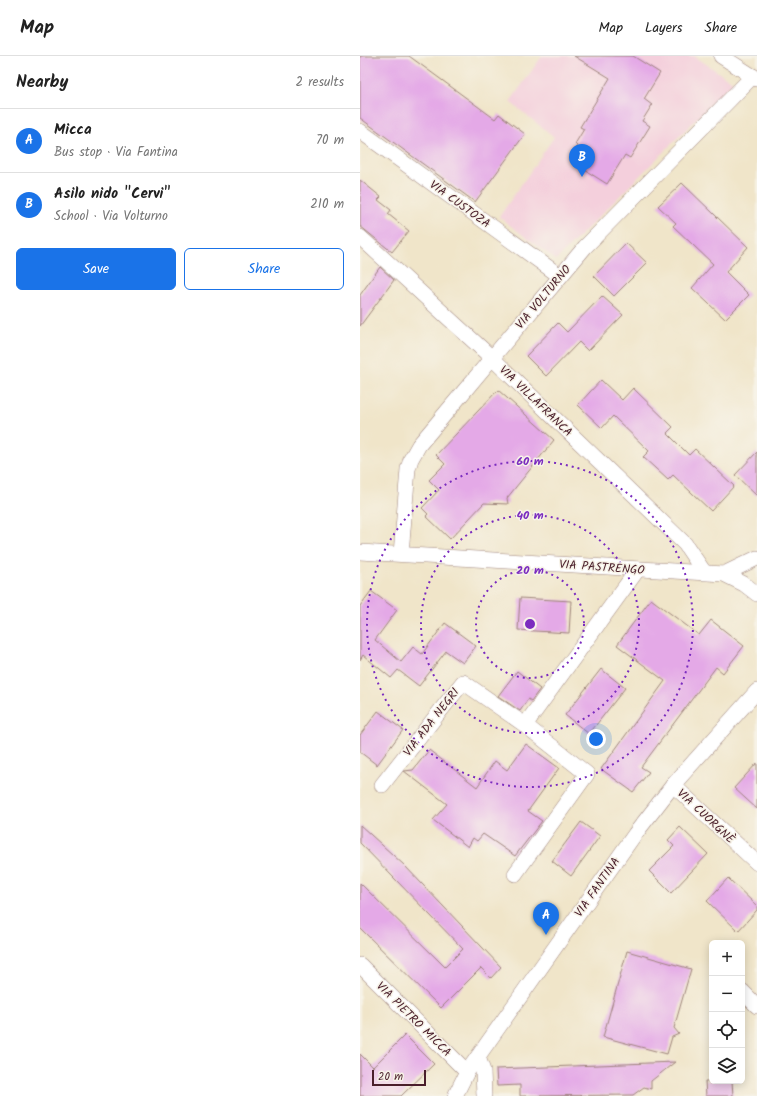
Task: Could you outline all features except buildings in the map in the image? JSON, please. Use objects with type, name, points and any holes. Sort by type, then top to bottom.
[{"type":"street","points":[[722,56],[755,77]]},
{"type":"street","name":"VIA VOLTURNO","points":[[401,554],[408,469],[411,459],[419,445],[585,247],[755,77]]},
{"type":"street","name":"VIA CUSTOZA","points":[[360,131],[560,276]]},
{"type":"street","name":"VIA VILLAFRANCA","points":[[360,237],[492,358],[685,544],[704,572]]},
{"type":"street","name":"VIA PASTRENGO","points":[[360,552],[724,574],[744,584],[757,594]]},
{"type":"street","points":[[724,574],[757,558]]},
{"type":"street","points":[[525,725],[638,569]]},
{"type":"street","name":"VIA ADA NEGRI","points":[[382,785],[462,682],[525,725],[586,774],[515,874]]},
{"type":"street","name":"VIA FANTINA","points":[[455,1096],[467,1072],[634,834],[673,785],[757,691]]},
{"type":"street","name":"VIA CUORGNÈ","points":[[673,785],[757,863]]},
{"type":"street","name":"VIA PIETRO MICCA","points":[[360,965],[467,1072]]},
{"type":"street","points":[[745,995],[757,1006]]},
{"type":"street","points":[[478,1057],[483,1071],[484,1096]]},
{"type":"shaded area","points":[[542,56],[694,56],[733,82],[556,260],[499,217],[554,137],[510,102]]},
{"type":"place","name":"Asilo nido \"Cervi\"","points":[[582,177]]},
{"type":"place","name":"Micca","points":[[546,935]]}]
